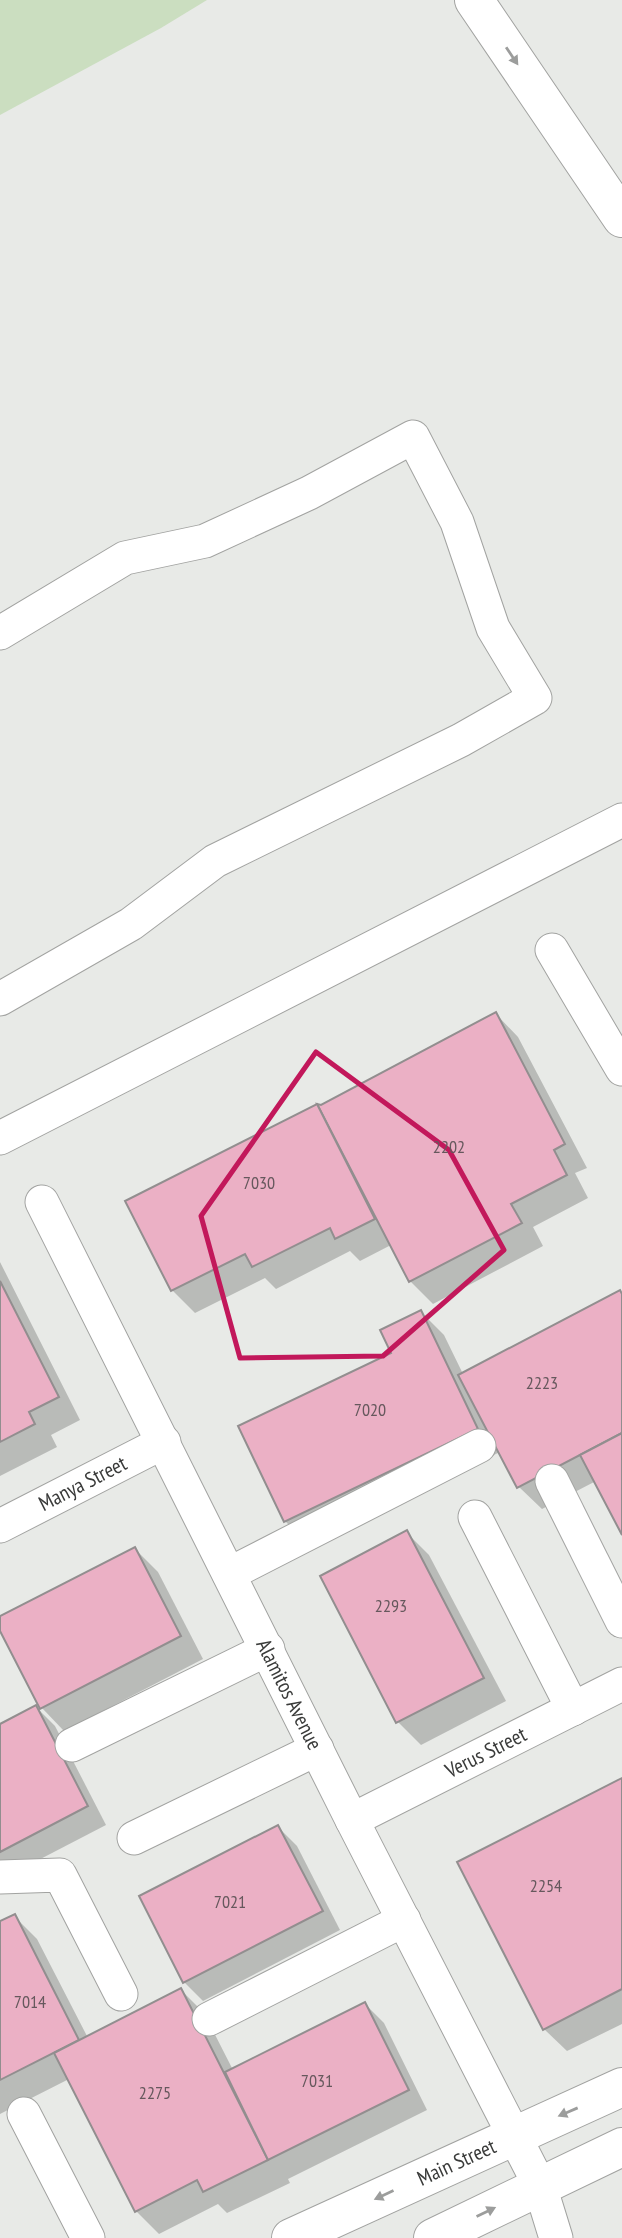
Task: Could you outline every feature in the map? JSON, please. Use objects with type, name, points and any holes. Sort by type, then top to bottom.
[{"type":"main road","points":[[474,0],[622,218]]},
{"type":"main road","name":"Main Street","points":[[291,2238],[622,2087]]},
{"type":"main road","points":[[433,2238],[622,2147]]},
{"type":"street","points":[[0,633],[125,558],[205,541],[309,493],[413,437],[457,522],[493,628],[535,698],[461,740],[215,861],[131,924],[0,999]]},
{"type":"street","points":[[2,1131],[622,820]]},
{"type":"street","points":[[552,950],[622,1069]]},
{"type":"street","name":"Alamitos Avenue","points":[[42,1202],[352,1820],[540,2186],[556,2238]]},
{"type":"street","name":"Manya Street","points":[[0,1526],[164,1441]]},
{"type":"street","points":[[229,1574],[479,1446]]},
{"type":"street","points":[[552,1481],[622,1621]]},
{"type":"street","points":[[475,1517],[573,1709]]},
{"type":"street","points":[[72,1745],[268,1649]]},
{"type":"street","name":"Verus Street","points":[[352,1820],[622,1684]]},
{"type":"street","points":[[134,1838],[317,1749]]},
{"type":"street","points":[[0,1877],[60,1875],[121,1994]]},
{"type":"street","points":[[209,2019],[404,1920]]},
{"type":"street","points":[[24,2114],[88,2238]]},
{"type":"highlighted area","points":[[316,1052],[449,1150],[504,1250],[383,1356],[240,1358],[201,1216]]},
{"type":"green space","points":[[0,0],[207,0],[161,28],[0,115]]},
{"type":"building","points":[[496,1012],[565,1144],[554,1150],[567,1175],[511,1204],[522,1223],[409,1282],[317,1104],[321,1105]]},
{"type":"building","points":[[317,1104],[375,1219],[335,1239],[330,1228],[252,1267],[245,1254],[171,1291],[125,1201]]},
{"type":"building","points":[[0,1281],[59,1397],[29,1412],[35,1424],[0,1442]]},
{"type":"building","points":[[620,1290],[622,1433],[517,1488],[458,1375]]},
{"type":"building","points":[[421,1310],[478,1429],[284,1522],[238,1426],[391,1353],[380,1330]]},
{"type":"building","points":[[622,1433],[622,1535],[580,1455]]},
{"type":"building","points":[[407,1530],[484,1678],[396,1723],[320,1576]]},
{"type":"building","points":[[135,1547],[181,1636],[40,1709],[0,1631],[0,1616]]},
{"type":"building","points":[[36,1705],[88,1806],[0,1852],[0,1724]]},
{"type":"building","points":[[622,1778],[622,1989],[543,2030],[457,1862]]},
{"type":"building","points":[[278,1825],[323,1911],[183,1983],[139,1896]]},
{"type":"building","points":[[15,1914],[79,2040],[0,2080],[0,1921]]},
{"type":"building","points":[[181,1988],[268,2160],[203,2192],[197,2180],[135,2212],[54,2053]]},
{"type":"building","points":[[365,2002],[409,2090],[268,2160],[225,2072]]}]
